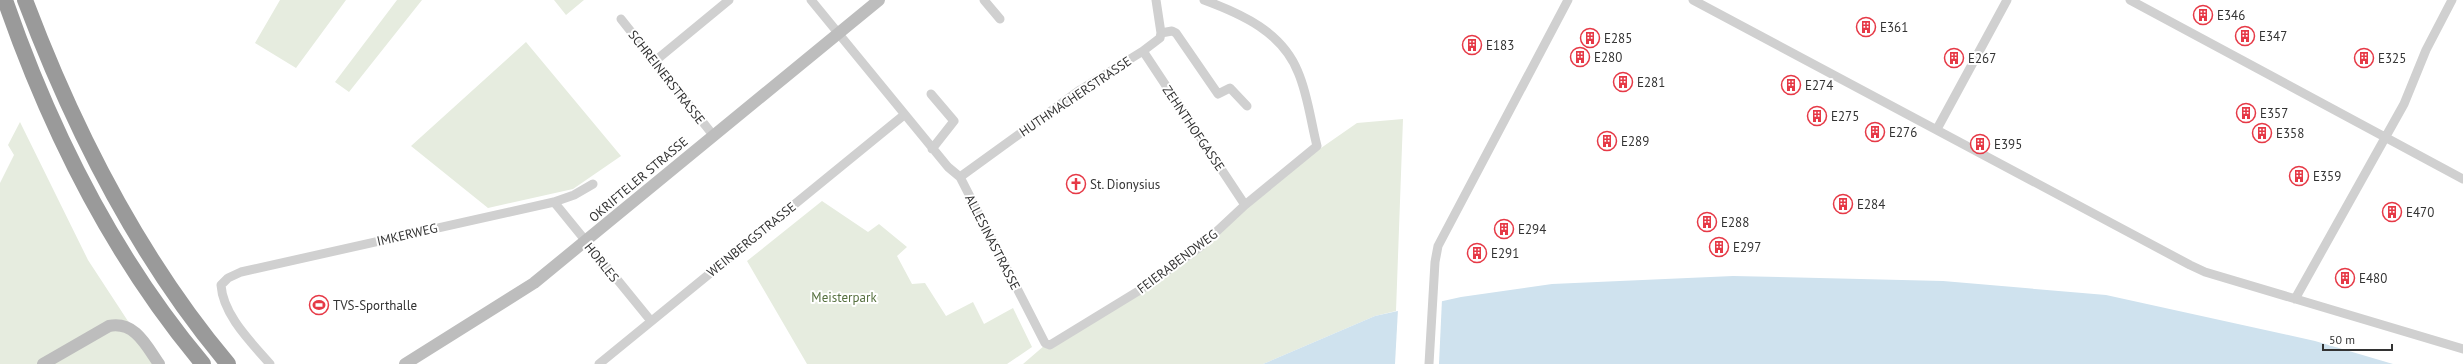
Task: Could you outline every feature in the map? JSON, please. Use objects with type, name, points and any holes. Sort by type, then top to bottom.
[{"type":"highway","points":[[5,0],[44,101],[86,188],[138,275],[202,364]]},
{"type":"highway","points":[[25,0],[62,93],[104,178],[156,265],[186,310],[228,364]]},
{"type":"street","points":[[655,61],[729,0]]},
{"type":"street","name":"ALLESINASTRASSE","points":[[811,0],[932,149],[948,168],[960,177],[1045,343]]},
{"type":"street","name":"OKRIFTELER STRASSE","points":[[405,364],[520,293],[879,0]]},
{"type":"street","points":[[984,0],[1000,19]]},
{"type":"street","points":[[1156,0],[1161,33],[1172,31],[1176,33],[1218,94],[1230,88],[1247,106]]},
{"type":"street","name":"FEIERABENDWEG","points":[[1045,343],[1053,345],[1140,290],[1200,247],[1245,205],[1317,146],[1299,73],[1281,46],[1246,16],[1204,0]]},
{"type":"street","points":[[1429,364],[1435,262],[1438,246],[1568,0]]},
{"type":"street","points":[[1694,0],[2205,272],[2463,349]]},
{"type":"street","points":[[1937,129],[2007,0]]},
{"type":"street","points":[[2130,0],[2463,179]]},
{"type":"street","points":[[2295,299],[2404,104],[2426,50],[2452,0]]},
{"type":"street","name":"SCHREINERSTRASSE","points":[[621,19],[713,135]]},
{"type":"street","name":"HUTHMACHERSTRASSE","points":[[960,177],[1074,95],[1143,51],[1160,38],[1161,33]]},
{"type":"street","name":"ZEHNTHOFGASSE","points":[[1143,51],[1245,205]]},
{"type":"street","points":[[932,94],[954,121],[932,149]]},
{"type":"street","name":"WEINBERGSTRASSE","points":[[599,364],[904,115]]},
{"type":"street","name":"IMKERWEG","points":[[270,364],[250,341],[226,307],[221,285],[228,278],[241,272],[554,202],[574,195],[593,184]]},
{"type":"street","name":"HORLES","points":[[554,202],[651,321]]},
{"type":"street","points":[[42,364],[109,326],[117,325],[131,328],[138,334],[159,364]]},
{"type":"green space","points":[[280,0],[346,0],[296,68],[255,43]]},
{"type":"green space","points":[[397,0],[422,0],[349,92],[335,82]]},
{"type":"green space","points":[[554,0],[584,0],[566,15]]},
{"type":"green space","points":[[526,42],[621,156],[573,189],[488,208],[411,146]]},
{"type":"green space","points":[[1403,119],[1396,311],[1375,316],[1263,364],[1023,364],[1045,345],[1136,295],[1298,164],[1357,123]]},
{"type":"green space","points":[[20,122],[88,260],[156,364],[0,364],[0,183],[14,155],[8,145]]},
{"type":"green space","name":"Meisterpark","points":[[822,201],[868,232],[879,224],[907,247],[897,256],[912,284],[925,283],[946,316],[973,302],[984,324],[1013,308],[1032,347],[1007,364],[807,364],[747,261]]},
{"type":"water","points":[[1733,276],[1943,281],[2106,295],[2315,341],[2393,364],[1263,364],[1375,316],[1461,297],[1552,284]]},
{"type":"pier","points":[[1442,299],[1439,364],[1395,364],[1398,309]]},
{"type":"place","name":"E346","points":[[2203,15]]},
{"type":"place","name":"E361","points":[[1866,27]]},
{"type":"place","name":"E347","points":[[2245,36]]},
{"type":"place","name":"E285","points":[[1590,38]]},
{"type":"place","name":"E183","points":[[1472,45]]},
{"type":"place","name":"E280","points":[[1580,57]]},
{"type":"place","name":"E267","points":[[1954,58]]},
{"type":"place","name":"E325","points":[[2364,58]]},
{"type":"place","name":"E281","points":[[1623,82]]},
{"type":"place","name":"E274","points":[[1791,85]]},
{"type":"place","name":"E357","points":[[2246,113]]},
{"type":"place","name":"E275","points":[[1817,116]]},
{"type":"place","name":"E276","points":[[1875,132]]},
{"type":"place","name":"E358","points":[[2262,133]]},
{"type":"place","name":"E289","points":[[1607,141]]},
{"type":"place","name":"E395","points":[[1980,144]]},
{"type":"place","name":"E359","points":[[2299,176]]},
{"type":"place","name":"St. Dionysius","points":[[1076,184]]},
{"type":"place","name":"E284","points":[[1843,204]]},
{"type":"place","name":"E470","points":[[2392,212]]},
{"type":"place","name":"E288","points":[[1707,222]]},
{"type":"place","name":"E294","points":[[1504,229]]},
{"type":"place","name":"E297","points":[[1719,247]]},
{"type":"place","name":"E291","points":[[1477,253]]},
{"type":"place","name":"E480","points":[[2345,278]]},
{"type":"place","name":"TVS-Sporthalle","points":[[319,305]]}]
